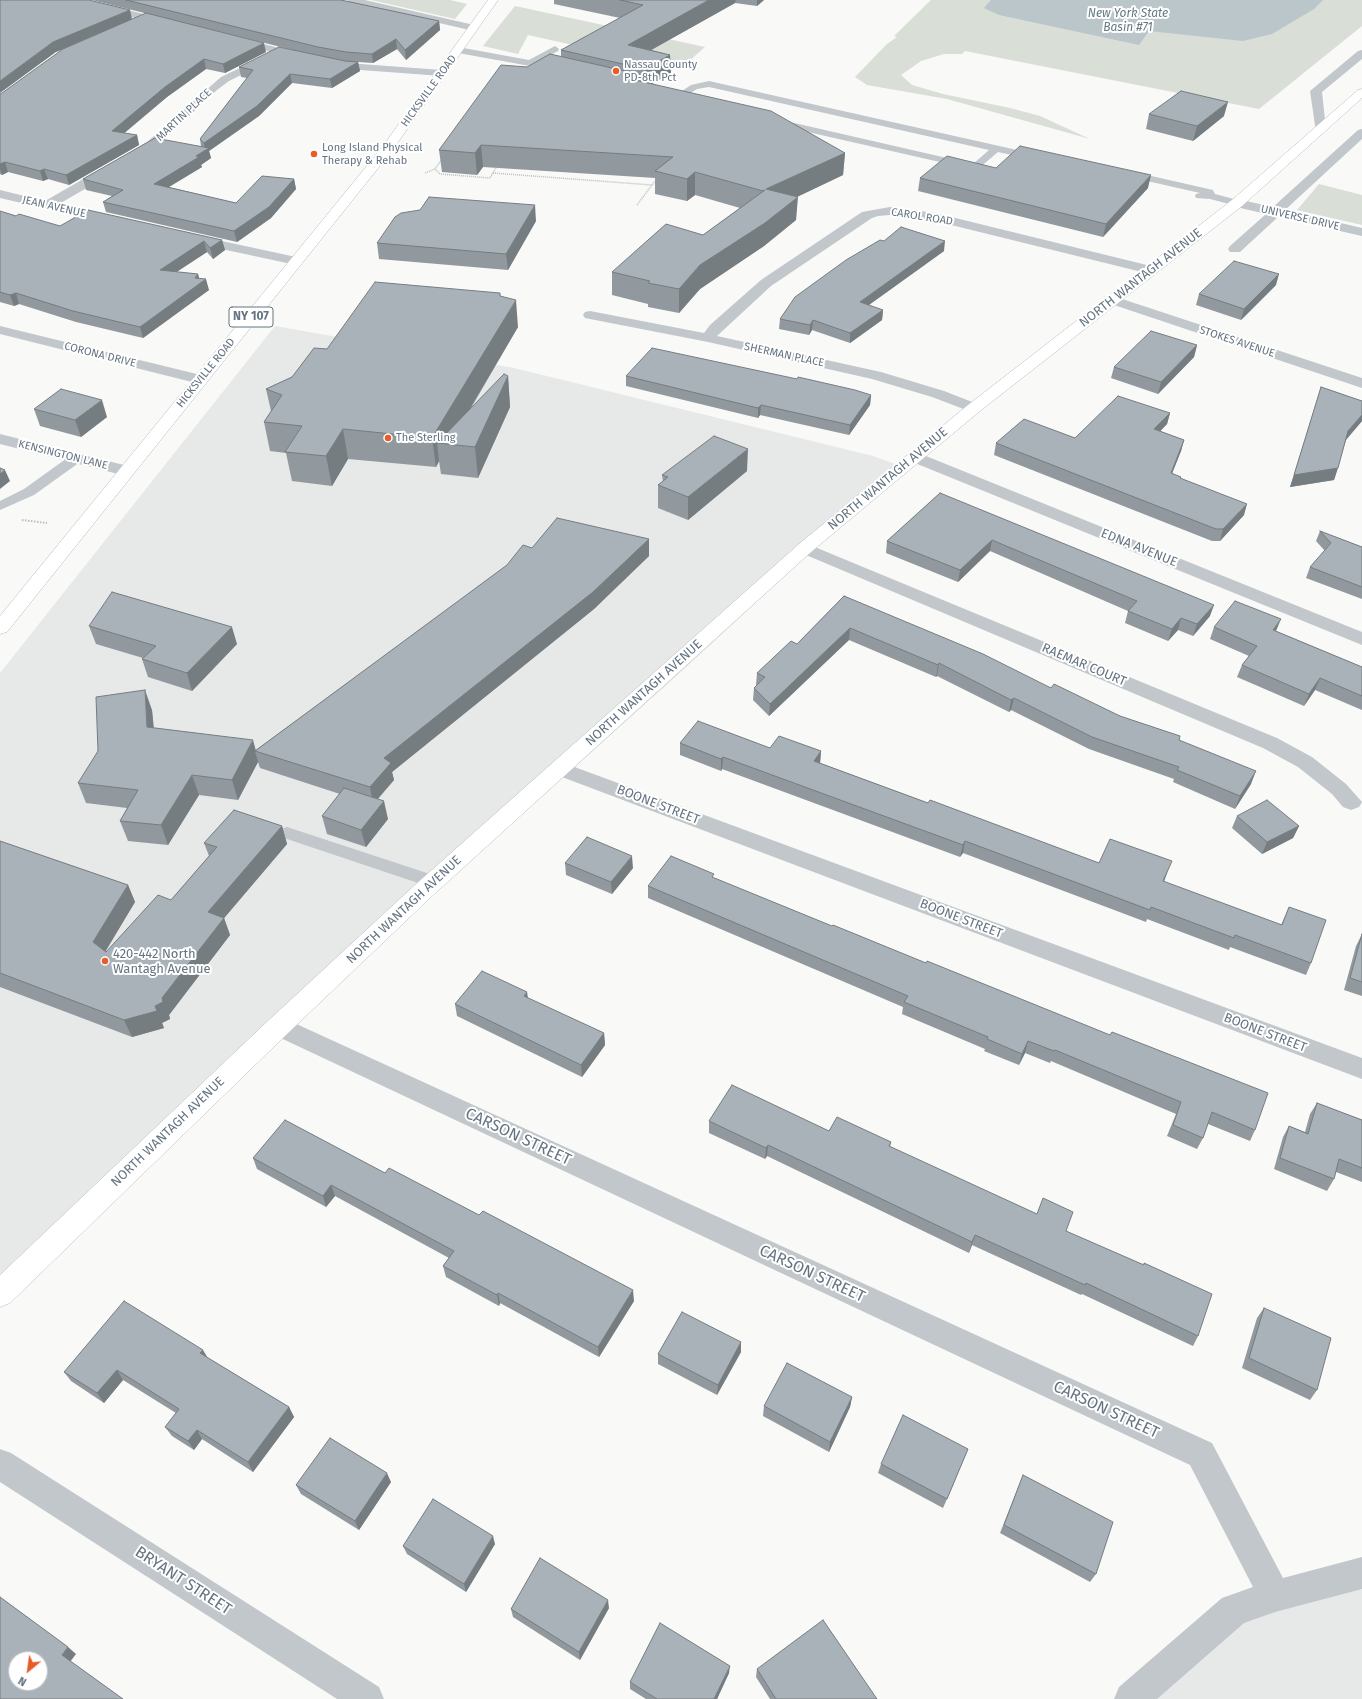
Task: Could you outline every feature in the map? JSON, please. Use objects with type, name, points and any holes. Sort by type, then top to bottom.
[{"type":"main road","name":"HICKSVILLE ROAD","points":[[0,628],[200,379],[388,149],[493,0]]},
{"type":"main road","name":"NORTH WANTAGH AVENUE","points":[[0,1294],[279,1026],[433,882],[561,769],[805,548],[974,408],[1237,203],[1362,92]]},
{"type":"street","points":[[74,0],[177,26]]},
{"type":"street","points":[[352,0],[474,28]]},
{"type":"street","points":[[127,27],[147,18]]},
{"type":"street","points":[[229,38],[319,61],[347,66],[442,73]]},
{"type":"street","name":"MARTIN PLACE","points":[[47,205],[150,146],[213,88],[225,79],[280,51]]},
{"type":"street","points":[[1320,129],[1316,91],[1362,52]]},
{"type":"street","points":[[1235,248],[1362,133]]},
{"type":"street","name":"JEAN AVENUE","points":[[0,194],[123,222]]},
{"type":"street","name":"UNIVERSE DRIVE","points":[[1237,203],[1362,232]]},
{"type":"street","name":"CAROL ROAD","points":[[708,338],[715,328],[766,283],[834,236],[867,215],[877,212],[890,211],[935,217],[1150,270]]},
{"type":"street","points":[[184,236],[296,261]]},
{"type":"street","name":"STOKES AVENUE","points":[[1113,300],[1362,383]]},
{"type":"street","name":"SHERMAN PLACE","points":[[590,315],[708,338],[876,375],[938,394],[974,408]]},
{"type":"street","name":"CORONA DRIVE","points":[[0,330],[200,379]]},
{"type":"street","name":"KENSINGTON LANE","points":[[0,439],[126,471]]},
{"type":"street","name":"EDNA AVENUE","points":[[916,457],[1362,640]]},
{"type":"street","name":"RAEMAR COURT","points":[[805,548],[1270,743],[1305,762],[1340,789],[1351,802]]},
{"type":"street","name":"BOONE STREET","points":[[561,769],[1362,1069]]},
{"type":"street","name":"CARSON STREET","points":[[279,1026],[1201,1454],[1275,1596]]},
{"type":"street","name":"BRYANT STREET","points":[[0,1464],[367,1699]]},
{"type":"street","points":[[1131,1699],[1234,1610],[1275,1596],[1362,1573]]},
{"type":"lane","points":[[530,64],[555,49]]},
{"type":"lane","points":[[458,50],[497,56],[540,67]]},
{"type":"lane","points":[[690,102],[670,98],[694,87],[709,84],[1048,160]]},
{"type":"lane","points":[[767,120],[975,167],[996,149]]},
{"type":"lane","points":[[1114,174],[1137,179],[1145,184],[1202,197],[1210,196],[1237,203]]},
{"type":"lane","points":[[0,506],[29,492],[75,459]]},
{"type":"lane","points":[[287,833],[433,882]]},
{"type":"path","points":[[425,173],[435,169],[443,158]]},
{"type":"path","points":[[435,169],[440,174],[490,178],[500,161]]},
{"type":"path","points":[[493,173],[652,185]]},
{"type":"path","points":[[637,205],[661,176]]},
{"type":"shaded area","points":[[371,0],[450,0],[467,4],[455,19]]},
{"type":"shaded area","points":[[931,0],[1362,0],[1362,26],[1259,109],[965,51],[962,54],[944,54],[921,61],[901,75],[912,85],[943,94],[1040,116],[1090,139],[947,99],[867,85],[855,77],[887,44],[897,37],[894,36]]},
{"type":"shaded area","points":[[515,6],[705,47],[680,69],[528,35],[518,54],[483,46]]},
{"type":"shaded area","points":[[1319,184],[1362,195],[1362,225],[1297,210]]},
{"type":"shaded area","points":[[275,326],[514,368],[873,456],[909,469],[805,557],[682,671],[370,951],[0,1305],[0,673]]},
{"type":"shaded area","points":[[1362,1582],[1362,1699],[1134,1699],[1237,1616]]},
{"type":"water","name":"New York State Basin #71","points":[[991,0],[1323,0],[1314,9],[1272,34],[1243,41],[1149,31],[1139,45],[999,15],[984,8]]},
{"type":"building","points":[[0,0],[89,0],[130,10],[53,42],[0,81]]},
{"type":"building","points":[[126,0],[341,0],[439,21],[405,50],[396,39],[372,54],[346,52],[318,47]]},
{"type":"building","points":[[620,0],[709,0],[628,45],[670,55],[645,69],[561,50],[643,5]]},
{"type":"building","points":[[146,13],[264,43],[223,64],[204,59],[165,87],[112,131],[137,135],[66,175],[44,169],[40,171],[5,162],[0,164],[0,94],[63,49]]},
{"type":"building","points":[[279,47],[345,61],[358,62],[330,79],[290,74],[257,106],[204,143],[200,139],[253,70],[239,67]]},
{"type":"building","points":[[550,54],[634,73],[626,78],[771,111],[845,153],[766,189],[798,197],[765,223],[700,265],[679,289],[648,283],[650,281],[612,272],[666,224],[703,235],[765,190],[763,191],[695,172],[687,179],[655,171],[673,157],[481,145],[475,153],[439,150],[501,65],[527,67]]},
{"type":"building","points":[[1181,91],[1228,102],[1197,126],[1149,114]]},
{"type":"building","points":[[155,138],[209,148],[196,156],[199,157],[154,184],[236,203],[262,176],[294,179],[269,207],[234,231],[103,202],[123,190],[83,179]]},
{"type":"building","points":[[1020,146],[1151,175],[1106,224],[920,178],[947,156],[996,168]]},
{"type":"building","points":[[429,197],[535,205],[506,254],[377,243],[395,217],[401,213],[420,210]]},
{"type":"building","points":[[88,210],[222,240],[210,248],[204,241],[160,270],[198,274],[195,278],[206,279],[140,327],[73,311],[16,293],[10,295],[0,292],[0,211],[16,216],[19,214],[60,226]]},
{"type":"building","points":[[901,227],[945,241],[860,302],[883,310],[850,333],[813,320],[810,325],[780,319],[795,297],[846,260],[880,240],[884,241]]},
{"type":"building","points":[[1234,261],[1279,274],[1244,309],[1199,294]]},
{"type":"building","points":[[375,282],[500,293],[500,296],[516,300],[432,438],[343,429],[326,456],[285,452],[302,426],[264,422],[282,395],[266,389],[292,377],[314,348],[327,349]]},
{"type":"building","points":[[1151,331],[1197,345],[1161,382],[1114,367]]},
{"type":"building","points":[[652,348],[797,379],[798,377],[871,395],[850,425],[761,405],[758,408],[626,376]]},
{"type":"building","points":[[504,374],[508,376],[475,447],[437,443]]},
{"type":"building","points":[[1321,387],[1362,401],[1362,415],[1348,431],[1338,468],[1294,475]]},
{"type":"building","points":[[61,389],[102,400],[75,420],[34,409]]},
{"type":"building","points":[[1118,396],[1170,413],[1154,429],[1184,440],[1171,473],[1181,477],[1180,478],[1247,504],[1223,529],[1216,529],[996,443],[1024,419],[1075,438]]},
{"type":"building","points":[[714,436],[748,449],[688,497],[658,485],[668,477],[662,475]]},
{"type":"building","points":[[0,468],[5,470],[0,474]]},
{"type":"building","points":[[940,493],[1214,605],[1197,624],[1181,618],[1172,629],[1128,611],[1137,601],[992,540],[960,570],[887,541]]},
{"type":"building","points":[[557,518],[649,539],[593,592],[384,758],[391,763],[370,787],[255,751],[507,565],[523,545],[532,548]]},
{"type":"building","points":[[1320,531],[1362,547],[1362,587],[1310,567],[1331,543]]},
{"type":"building","points":[[112,592],[232,627],[187,673],[142,659],[156,646],[89,626]]},
{"type":"building","points":[[844,596],[983,654],[1051,688],[1054,684],[1120,716],[1180,736],[1179,740],[1256,771],[1240,796],[1177,770],[1179,767],[1092,737],[1014,698],[1011,700],[939,663],[938,665],[850,628],[770,704],[754,688],[765,677],[757,673],[791,641],[797,644]]},
{"type":"building","points":[[1235,601],[1281,619],[1273,630],[1362,667],[1362,696],[1320,678],[1309,694],[1242,665],[1257,646],[1214,627]]},
{"type":"building","points":[[145,690],[147,727],[253,740],[232,780],[192,775],[161,825],[120,821],[138,790],[78,783],[98,751],[96,697]]},
{"type":"building","points":[[698,721],[770,748],[779,736],[821,751],[814,761],[928,803],[930,800],[1099,863],[1110,839],[1172,861],[1163,881],[1282,925],[1289,907],[1326,920],[1311,963],[1235,935],[1234,938],[1151,907],[1150,910],[965,841],[963,845],[723,757],[721,759],[680,743]]},
{"type":"building","points":[[344,788],[384,801],[361,830],[322,816]]},
{"type":"building","points":[[1267,800],[1299,826],[1267,842],[1237,816]]},
{"type":"building","name":"420-442 North Wantagh Avenue","points":[[234,810],[282,826],[208,912],[224,918],[162,998],[163,1002],[155,1006],[157,1011],[124,1020],[0,973],[0,841],[128,885],[93,942],[106,952],[158,895],[171,900],[217,847],[204,843]]},
{"type":"building","points":[[587,837],[632,856],[611,882],[565,863]]},
{"type":"building","points":[[671,856],[714,874],[712,877],[832,926],[833,925],[926,963],[927,961],[1110,1035],[1112,1032],[1268,1093],[1255,1130],[1212,1112],[1203,1138],[1173,1125],[1181,1102],[1055,1050],[1054,1051],[1028,1041],[1022,1054],[987,1039],[988,1037],[904,1002],[908,996],[648,886]]},
{"type":"building","points":[[1362,934],[1362,982],[1350,978]]},
{"type":"building","points":[[482,971],[527,992],[524,996],[604,1033],[581,1065],[455,1004]]},
{"type":"building","points":[[732,1085],[829,1131],[837,1117],[891,1142],[889,1146],[1037,1214],[1043,1198],[1073,1212],[1066,1231],[1144,1265],[1144,1263],[1212,1294],[1198,1336],[1086,1283],[1085,1285],[975,1235],[972,1242],[768,1145],[766,1148],[709,1121]]},
{"type":"building","points":[[1317,1103],[1362,1120],[1362,1168],[1339,1159],[1334,1179],[1280,1158],[1289,1126],[1308,1134]]},
{"type":"building","points":[[285,1120],[385,1173],[389,1168],[479,1215],[483,1211],[633,1290],[598,1347],[498,1293],[497,1295],[443,1266],[454,1251],[331,1185],[323,1196],[253,1158]]},
{"type":"building","points":[[124,1301],[203,1350],[200,1353],[289,1407],[248,1462],[197,1430],[188,1441],[165,1427],[179,1409],[117,1370],[97,1393],[64,1372]]},
{"type":"building","points":[[1264,1308],[1331,1338],[1317,1390],[1249,1358]]},
{"type":"building","points":[[682,1312],[741,1342],[718,1385],[658,1354]]},
{"type":"building","points":[[787,1363],[852,1397],[830,1442],[764,1406]]},
{"type":"building","points":[[903,1415],[968,1449],[947,1499],[881,1464]]},
{"type":"building","points":[[330,1438],[387,1473],[355,1521],[296,1485]]},
{"type":"building","points":[[1023,1475],[1113,1522],[1096,1574],[1004,1525]]},
{"type":"building","points":[[433,1499],[493,1536],[464,1584],[403,1546]]},
{"type":"building","points":[[540,1558],[608,1600],[579,1652],[511,1609]]},
{"type":"building","points":[[0,1597],[68,1647],[62,1655],[123,1699],[0,1699]]},
{"type":"building","points":[[823,1620],[877,1699],[776,1699],[757,1669]]},
{"type":"building","points":[[660,1623],[730,1666],[714,1699],[657,1699],[630,1682]]},
{"type":"place","name":"Nassau County PD-8th Pct","points":[[616,71]]},
{"type":"place","name":"Long Island Physical Therapy & Rehab","points":[[314,154]]},
{"type":"place","name":"The Sterling","points":[[388,438]]},
{"type":"place","name":"420-442 North Wantagh Avenue","points":[[105,961]]}]
